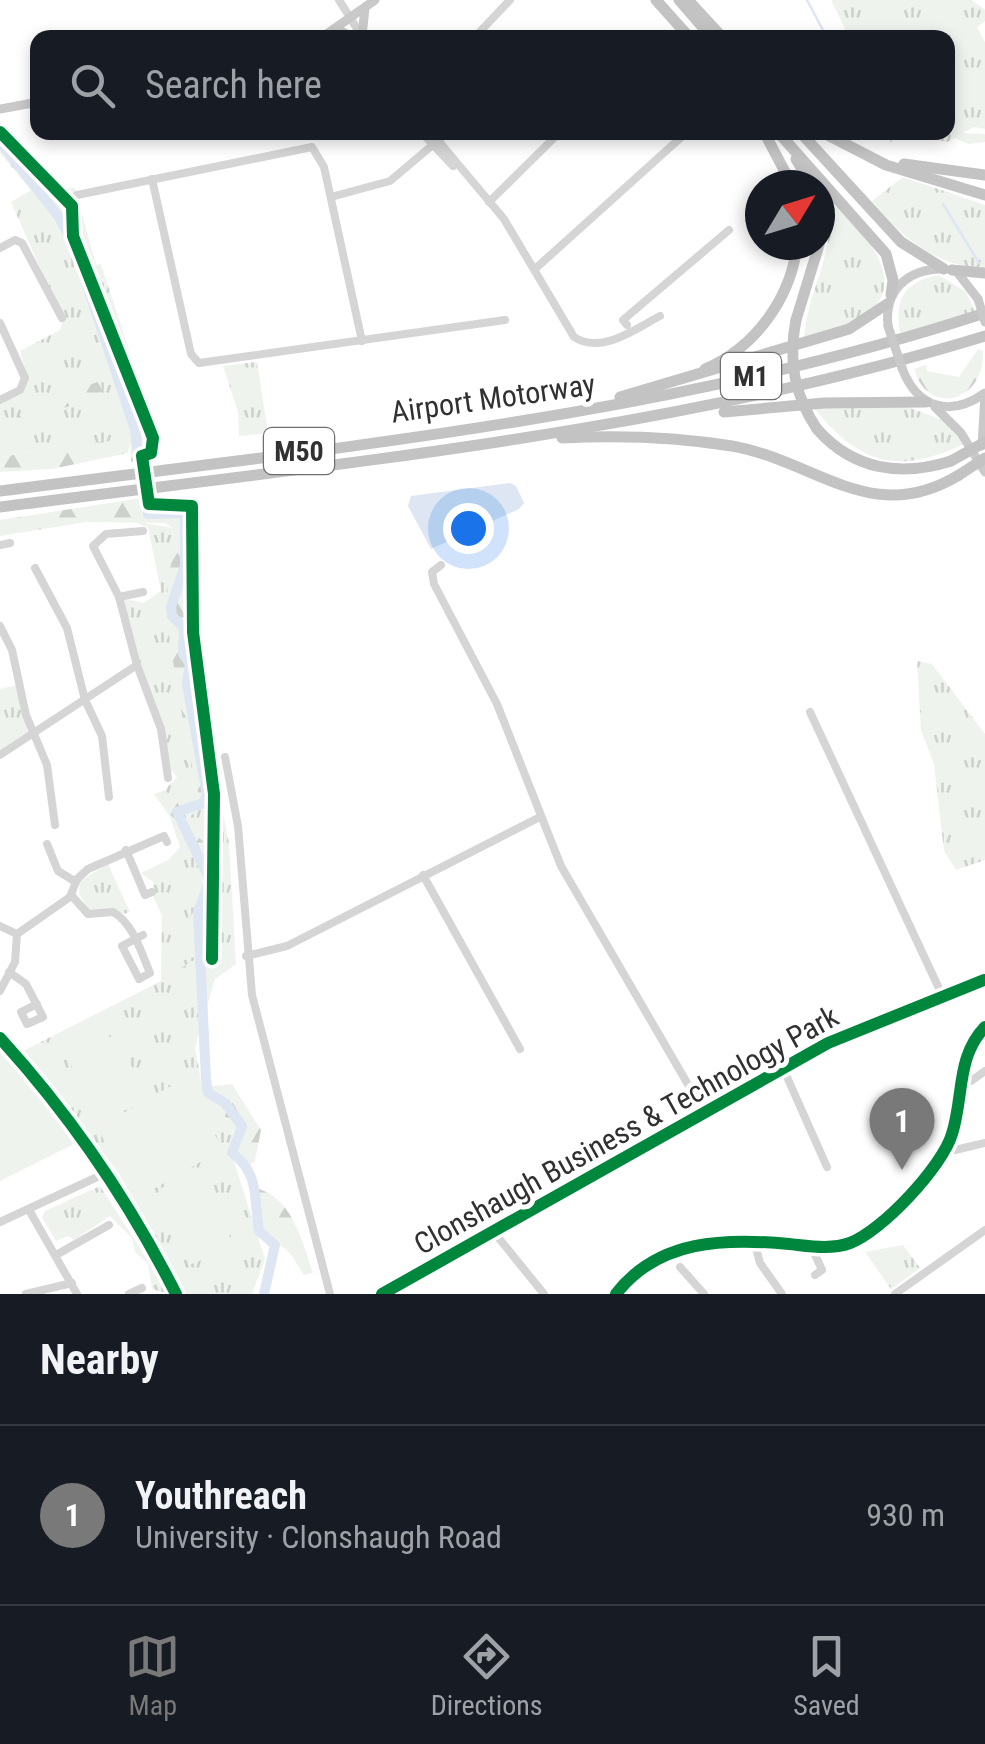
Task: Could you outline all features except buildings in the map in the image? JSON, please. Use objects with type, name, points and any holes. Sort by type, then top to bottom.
[{"type":"highway","points":[[655,0],[681,30]]},
{"type":"highway","points":[[679,0],[705,30]]},
{"type":"highway","points":[[688,0],[716,30]]},
{"type":"highway","points":[[768,140],[784,170]]},
{"type":"highway","points":[[781,140],[802,170]]},
{"type":"highway","points":[[664,386],[849,329],[889,300],[893,280],[886,254],[783,140]]},
{"type":"highway","points":[[807,140],[901,242],[948,270],[985,273]]},
{"type":"highway","points":[[838,140],[886,165],[985,195]]},
{"type":"highway","points":[[849,140],[897,163],[985,175]]},
{"type":"highway","name":"M50","points":[[514,421],[664,386],[715,365],[750,340],[786,289],[793,260]]},
{"type":"highway","points":[[814,260],[796,320],[794,375],[802,404],[817,429],[846,455],[886,468],[920,469],[952,461],[985,442]]},
{"type":"highway","name":"Airport Motorway","points":[[0,488],[20,482],[33,487],[514,421],[714,385],[985,312]]},
{"type":"highway","name":"Airport Motorway","points":[[0,511],[30,503],[616,424],[787,391],[985,336]]},
{"type":"highway","points":[[616,424],[810,404],[930,404]]},
{"type":"highway","name":"M50","points":[[491,442],[613,436],[733,446],[878,497],[920,494],[959,476],[985,457]]},
{"type":"main road","points":[[358,30],[365,8],[375,0]]},
{"type":"main road","points":[[358,30],[365,8]]},
{"type":"main road","points":[[0,108],[30,103]]},
{"type":"main road","points":[[985,322],[978,298],[966,279],[948,270],[914,274],[889,300],[888,326],[910,388],[961,433],[985,472]]},
{"type":"main road","points":[[930,404],[955,408],[985,394]]},
{"type":"main road","points":[[985,394],[980,433],[985,457]]},
{"type":"main road","points":[[0,1038],[70,1118],[108,1172],[176,1294]]},
{"type":"street","points":[[339,0],[355,30]]},
{"type":"street","points":[[482,30],[510,0]]},
{"type":"street","points":[[430,140],[489,202],[535,270],[563,323],[580,341],[608,342],[660,316]]},
{"type":"street","points":[[434,140],[436,145]]},
{"type":"street","points":[[331,196],[390,181],[441,140]]},
{"type":"street","points":[[489,202],[552,140]]},
{"type":"street","points":[[535,270],[678,140]]},
{"type":"street","points":[[76,195],[304,146],[321,158],[362,341]]},
{"type":"street","points":[[152,179],[191,354],[199,363],[505,320]]},
{"type":"street","points":[[626,324],[623,320],[640,304],[729,230]]},
{"type":"street","points":[[0,248],[14,240],[22,243],[62,318]]},
{"type":"street","points":[[640,304],[650,322]]},
{"type":"street","points":[[0,324],[25,378],[20,390],[0,400]]},
{"type":"street","points":[[143,531],[106,534],[93,546],[119,596],[137,666],[161,729],[168,778]]},
{"type":"street","name":"Clonshaugh Business & Technology Park","points":[[441,566],[432,572],[434,584],[496,704],[540,817],[591,921],[704,1112]]},
{"type":"street","points":[[35,568],[66,628],[86,700],[102,736],[110,797]]},
{"type":"street","points":[[119,596],[144,592]]},
{"type":"street","points":[[0,626],[12,650],[26,715],[47,764],[55,824]]},
{"type":"street","points":[[0,754],[137,666]]},
{"type":"street","points":[[810,712],[943,997]]},
{"type":"street","points":[[225,757],[238,826],[246,956],[260,1030],[330,1294]]},
{"type":"street","points":[[246,956],[287,946],[540,817]]},
{"type":"street","points":[[16,934],[72,895],[76,882],[88,870],[164,836],[166,842]]},
{"type":"street","points":[[47,844],[58,870],[76,882]]},
{"type":"street","points":[[126,850],[145,895],[152,892]]},
{"type":"street","points":[[424,876],[520,1049]]},
{"type":"street","points":[[72,895],[88,914],[120,915],[139,938],[150,973],[139,979],[122,946],[139,938]]},
{"type":"street","points":[[0,926],[16,934]]},
{"type":"street","points":[[0,990],[16,953],[16,934]]},
{"type":"street","points":[[9,972],[26,984],[36,1004]]},
{"type":"street","name":"Clonshaugh Business & Technology Park","points":[[382,1294],[783,1068],[877,1021],[984,980]]},
{"type":"street","points":[[616,1294],[632,1274],[656,1258],[712,1242],[840,1246],[865,1235],[932,1168],[951,1138],[966,1055],[985,1026]]},
{"type":"street","name":"Clonshaugh Business & Technology Park","points":[[783,1068],[827,1167]]},
{"type":"street","points":[[971,1081],[985,1071]]},
{"type":"street","points":[[955,1150],[985,1144]]},
{"type":"street","points":[[0,1222],[108,1172]]},
{"type":"street","points":[[30,1210],[77,1294]]},
{"type":"street","points":[[56,1255],[110,1226]]},
{"type":"street","points":[[895,1294],[985,1230]]},
{"type":"street","name":"Clonshaugh Business & Technology Park","points":[[493,1232],[544,1294]]},
{"type":"street","points":[[755,1244],[760,1263],[782,1294]]},
{"type":"street","points":[[812,1246],[822,1270],[815,1275]]},
{"type":"street","points":[[680,1267],[704,1294]]},
{"type":"street","name":"Clonshaugh Business & Technology Park","points":[[404,1282],[410,1294]]},
{"type":"street","points":[[26,1294],[72,1283]]},
{"type":"street","points":[[129,1294],[142,1288]]},
{"type":"green space","points":[[831,0],[972,0],[985,10],[985,21],[977,27],[985,42],[985,129],[974,127],[963,133],[985,134],[985,142],[968,144],[955,138],[955,30],[846,30]]},
{"type":"green space","points":[[0,137],[50,186],[75,188],[96,265],[101,264],[161,449],[131,462],[130,440],[50,447],[0,458],[0,402],[22,390],[28,381],[20,351],[60,330],[63,320],[11,202],[31,190],[0,153]]},
{"type":"green space","points":[[903,177],[985,205],[985,267],[935,256],[907,237],[872,201]]},
{"type":"green space","points":[[835,202],[873,248],[884,281],[881,297],[862,317],[804,340],[823,260],[835,260]]},
{"type":"green space","points":[[939,275],[966,292],[975,312],[900,333],[899,311],[904,294],[917,282]]},
{"type":"green space","points":[[978,349],[983,351],[975,382],[954,398],[931,394],[914,369],[926,365],[927,371],[959,377]]},
{"type":"green space","points":[[257,362],[268,433],[239,436],[238,412],[223,366]]},
{"type":"green space","points":[[101,381],[102,391],[91,398],[57,411],[33,427],[14,427],[21,413],[42,400]]},
{"type":"green space","points":[[907,407],[943,420],[964,444],[919,459],[881,459],[848,442],[814,408]]},
{"type":"green space","points":[[131,439],[128,453],[52,469],[0,472],[0,458],[50,447]]},
{"type":"green space","points":[[142,498],[155,509],[180,508],[191,543],[183,628],[211,772],[208,788],[213,797],[186,820],[196,824],[195,835],[203,841],[198,848],[206,856],[220,888],[205,908],[210,955],[206,974],[200,971],[175,982],[171,974],[199,957],[191,916],[206,884],[175,820],[154,794],[163,791],[168,805],[200,797],[167,618],[173,528],[165,523],[86,522],[0,536],[0,520]]},
{"type":"green space","points":[[133,521],[173,528],[169,611],[173,641],[186,636],[229,843],[236,964],[215,979],[195,1047],[202,1087],[233,1127],[232,1155],[265,1259],[252,1294],[185,1294],[118,1172],[23,1051],[161,981],[162,916],[153,896],[153,882],[141,873],[168,860],[180,847],[170,817],[154,794],[161,794],[177,777],[170,769],[119,597],[144,603],[161,591],[148,528]]},
{"type":"green space","points":[[917,661],[932,664],[985,734],[985,860],[956,870],[944,851],[934,764],[921,730]]},
{"type":"green space","points":[[17,685],[28,732],[0,750],[0,689]]},
{"type":"green space","points":[[108,864],[130,912],[89,911],[79,894],[80,881]]},
{"type":"green space","points":[[101,1025],[149,1090],[110,1119],[62,1053]]},
{"type":"green space","points":[[0,1051],[76,1143],[0,1181]]},
{"type":"green space","points":[[183,1079],[223,1149],[138,1198],[97,1128]]},
{"type":"green space","points":[[232,1084],[261,1130],[255,1161],[248,1167],[235,1157],[233,1127],[202,1087]]},
{"type":"green space","points":[[204,1171],[234,1247],[189,1265],[159,1189]]},
{"type":"green space","points":[[100,1186],[144,1254],[149,1253],[169,1294],[152,1289],[148,1264],[135,1252],[132,1238],[110,1216],[74,1240],[68,1236],[56,1241],[42,1217],[45,1211]]},
{"type":"green space","points":[[252,1188],[265,1191],[285,1208],[313,1273],[304,1275],[290,1253],[257,1224],[251,1208]]},
{"type":"green space","points":[[903,1245],[920,1268],[891,1289],[865,1252]]},
{"type":"shaded area","points":[[510,483],[516,486],[524,503],[519,509],[431,549],[408,506],[411,496]]},
{"type":"waterway","points":[[807,0],[823,30]]},
{"type":"waterway","points":[[0,142],[59,217],[74,246],[135,430],[139,462]]},
{"type":"waterway","points":[[943,204],[979,263]]},
{"type":"waterway","points":[[147,507],[148,514],[185,513],[185,566],[171,607],[172,616],[184,628],[183,654],[190,663],[187,684],[207,795],[203,803],[177,812],[210,880],[198,912],[206,1079],[208,1093],[225,1103],[242,1126],[232,1153],[252,1179],[259,1231],[275,1245],[264,1294]]},
{"type":"cycle path","points":[[0,132],[72,206],[73,236],[153,438],[151,453],[142,456],[149,504],[192,506],[193,632],[214,794],[212,959]]},
{"type":"cycle path","points":[[382,1294],[828,1043],[984,980]]},
{"type":"cycle path","points":[[616,1294],[652,1262],[695,1246],[741,1242],[835,1246],[850,1243],[878,1226],[924,1180],[946,1148],[956,1120],[969,1051],[985,1027]]},
{"type":"cycle path","points":[[0,1038],[97,1160],[176,1294]]},
{"type":"place","name":"Youthreach","points":[[902,1170]]}]
